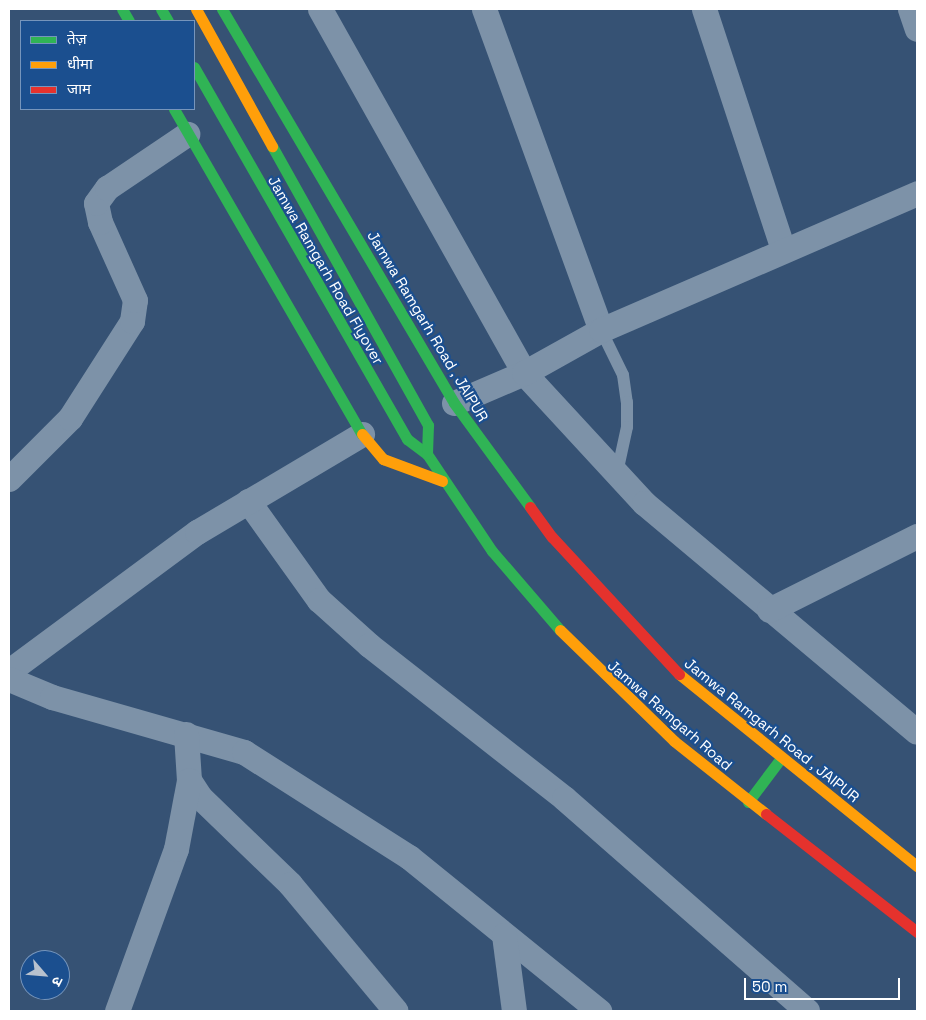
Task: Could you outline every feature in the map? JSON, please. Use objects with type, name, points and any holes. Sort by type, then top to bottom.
[{"type":"main road","points":[[161,9],[167,20]]},
{"type":"main road","points":[[196,9],[428,426],[427,454]]},
{"type":"main road","name":"Jamwa Ramgarh Road , JAIPUR","points":[[222,9],[454,403],[552,538],[639,635],[707,700],[917,866]]},
{"type":"main road","name":"Jamwa Ramgarh Road Flyover","points":[[195,69],[362,365],[407,439],[427,454],[442,481]]},
{"type":"main road","points":[[175,110],[362,434],[383,459],[442,481]]},
{"type":"main road","name":"Jamwa Ramgarh Road","points":[[442,481],[492,551],[595,668],[748,802],[917,932]]},
{"type":"main road","points":[[748,802],[780,758]]},
{"type":"street","points":[[320,9],[524,373],[644,503],[769,610],[917,732]]},
{"type":"street","points":[[484,9],[600,330]]},
{"type":"street","points":[[704,9],[783,249]]},
{"type":"street","points":[[910,9],[917,29]]},
{"type":"street","points":[[9,479],[70,418],[132,321],[135,300],[100,222],[96,203],[107,188],[187,134]]},
{"type":"street","points":[[454,403],[524,373],[600,330],[783,249],[917,193]]},
{"type":"street","points":[[9,671],[197,532],[362,434]]},
{"type":"street","points":[[248,501],[319,600],[369,644],[564,798],[807,1011]]},
{"type":"street","points":[[769,610],[917,536]]},
{"type":"street","points":[[9,679],[52,697],[244,752],[326,801],[409,857],[599,1011]]},
{"type":"street","points":[[117,1011],[176,849],[189,780],[186,734]]},
{"type":"street","points":[[189,780],[302,897],[396,1011]]},
{"type":"street","points":[[504,935],[514,1011]]},
{"type":"lane","points":[[600,330],[622,375],[627,402],[627,427],[617,474]]},
{"type":"traffic: fast","points":[[122,9],[128,20]]},
{"type":"traffic: fast","points":[[161,9],[167,20]]},
{"type":"traffic: fast","points":[[222,9],[454,403],[530,507]]},
{"type":"traffic: fast","points":[[195,69],[407,439],[427,454],[492,551],[560,630]]},
{"type":"traffic: fast","points":[[175,110],[362,434]]},
{"type":"traffic: fast","points":[[272,146],[428,425],[427,454]]},
{"type":"traffic: fast","points":[[748,802],[781,758]]},
{"type":"traffic: slow","points":[[196,9],[272,146]]},
{"type":"traffic: slow","points":[[362,434],[383,459],[442,481]]},
{"type":"traffic: slow","points":[[560,630],[674,741],[766,814]]},
{"type":"traffic: slow","points":[[679,674],[917,866]]},
{"type":"traffic: jam","points":[[530,507],[552,537],[679,674]]},
{"type":"traffic: jam","points":[[766,814],[917,932]]}]
